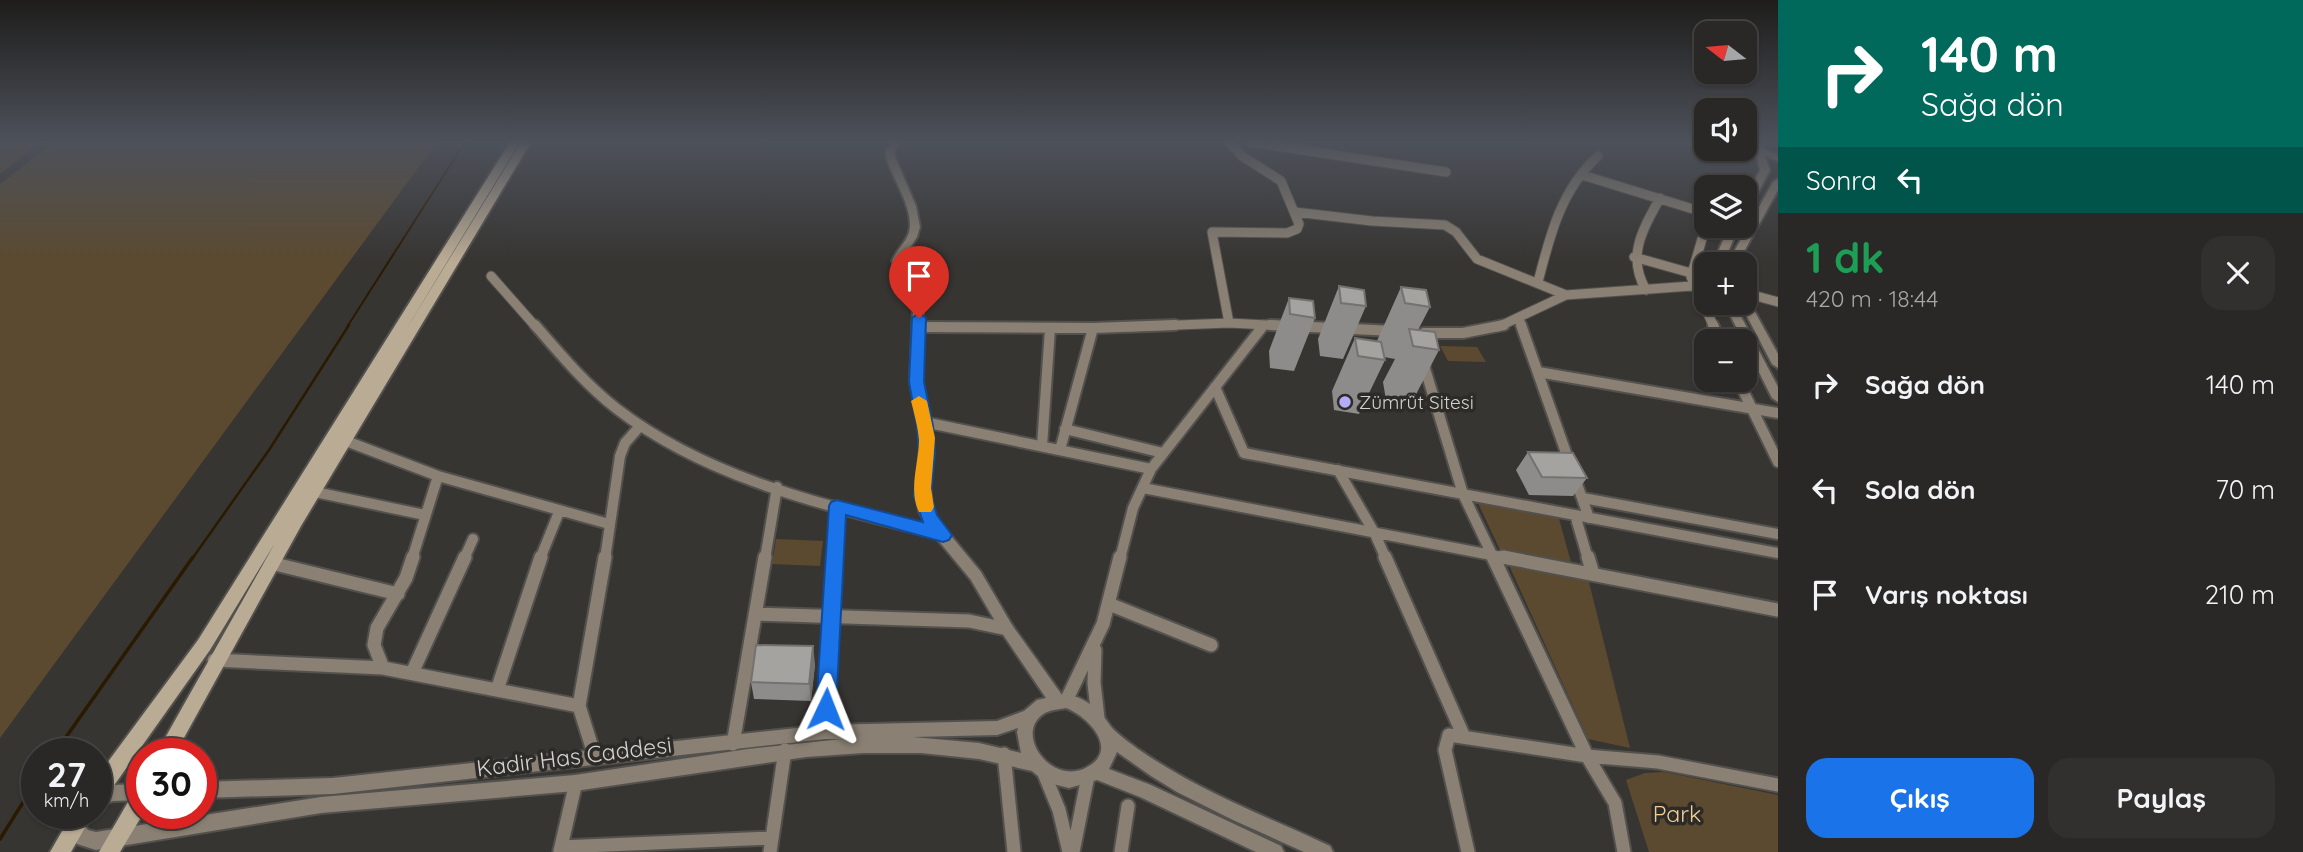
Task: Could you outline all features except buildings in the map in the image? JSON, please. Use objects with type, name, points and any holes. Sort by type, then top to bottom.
[{"type":"main road","points":[[112,772],[204,645],[490,182]]},
{"type":"main road","points":[[174,738],[271,563],[502,182]]},
{"type":"main road","points":[[113,846],[126,823]]},
{"type":"main road","points":[[60,852],[74,829]]},
{"type":"street","points":[[902,182],[908,193],[915,228],[897,261],[916,302],[919,327],[916,382],[927,452],[923,496],[929,518],[976,576],[1007,629],[1062,701]]},
{"type":"street","points":[[1229,323],[1212,232],[1291,232],[1299,226],[1281,182]]},
{"type":"street","points":[[1538,282],[1560,204],[1576,182]]},
{"type":"street","points":[[1604,182],[1694,209]]},
{"type":"street","points":[[1739,252],[1773,200],[1778,182]]},
{"type":"street","points":[[1646,290],[1636,274],[1636,243],[1660,198]]},
{"type":"street","points":[[1295,212],[1372,221],[1445,225],[1456,232],[1477,259],[1566,295]]},
{"type":"street","points":[[1702,238],[1690,273],[1692,284],[1714,329]]},
{"type":"street","points":[[1634,257],[1690,273]]},
{"type":"street","points":[[491,276],[613,406],[640,426],[687,452],[777,487],[943,535]]},
{"type":"street","points":[[1623,852],[1615,803],[1587,756],[1463,494],[1414,332],[1475,331],[1519,319],[1566,295],[1692,284]]},
{"type":"street","points":[[1757,296],[1778,302]]},
{"type":"street","points":[[1735,315],[1778,398]]},
{"type":"street","points":[[1752,315],[1778,363]]},
{"type":"street","points":[[1519,319],[1590,518]]},
{"type":"street","points":[[919,327],[1050,329],[1229,323],[1401,332]]},
{"type":"street","points":[[1062,701],[1096,644],[1133,508],[1151,469],[1263,326]]},
{"type":"street","points":[[1060,450],[1093,328]]},
{"type":"street","points":[[1042,446],[1050,329]]},
{"type":"street","points":[[1538,372],[1778,413]]},
{"type":"street","points":[[1214,387],[1244,453],[1778,553]]},
{"type":"street","points":[[1744,392],[1778,462]]},
{"type":"street","points":[[924,422],[1151,469]]},
{"type":"street","points":[[595,757],[579,706],[621,451],[640,426]]},
{"type":"street","points":[[1065,429],[1163,453]]},
{"type":"street","points":[[346,441],[438,476],[609,524]]},
{"type":"street","points":[[1338,470],[1375,534],[1464,737]]},
{"type":"street","points":[[383,668],[376,653],[375,636],[381,619],[406,578],[438,476]]},
{"type":"street","points":[[733,744],[777,487]]},
{"type":"street","points":[[1143,488],[1778,610]]},
{"type":"street","points":[[315,492],[425,514]]},
{"type":"street","points":[[1583,498],[1778,534]]},
{"type":"street","points":[[825,732],[829,617],[837,506]]},
{"type":"street","points":[[497,690],[549,532],[559,512]]},
{"type":"street","points":[[1575,515],[1593,574]]},
{"type":"street","points":[[412,673],[473,539]]},
{"type":"street","points":[[271,563],[398,594]]},
{"type":"street","points":[[1109,604],[1210,645]]},
{"type":"street","points":[[755,614],[969,621],[1007,629]]},
{"type":"street","points":[[1096,644],[1094,683],[1098,718],[1107,734],[1136,760],[1324,852]]},
{"type":"street","points":[[215,660],[383,668],[579,706]]},
{"type":"street","points":[[1071,852],[1059,810],[1040,767],[1024,740],[1030,717],[1041,706],[1062,701],[1083,707],[1098,718]]},
{"type":"street","name":"Kadir Has Caddesi","points":[[217,790],[333,786],[825,732],[997,728],[1030,717]]},
{"type":"street","points":[[1071,852],[1092,774],[1106,759],[1107,734]]},
{"type":"street","points":[[1468,852],[1445,750],[1449,735],[1587,756],[1658,762],[1778,785]]},
{"type":"street","name":"Kadir Has Caddesi","points":[[81,829],[83,838],[113,846],[321,805],[576,782],[823,746],[925,746],[983,750],[1004,754],[1040,767]]},
{"type":"street","points":[[576,782],[560,849],[771,845],[785,750]]},
{"type":"street","points":[[1004,754],[1014,852]]},
{"type":"street","points":[[1040,767],[1070,780],[1092,774],[1145,791],[1275,852]]},
{"type":"street","points":[[1121,852],[1128,806]]},
{"type":"green space","points":[[3,182],[408,182],[0,738],[0,184]]},
{"type":"green space","points":[[1440,346],[1477,347],[1486,362],[1448,361]]},
{"type":"green space","points":[[1478,503],[1558,515],[1572,566],[1501,552]]},
{"type":"green space","points":[[776,539],[823,541],[820,566],[772,564]]},
{"type":"green space","points":[[1508,563],[1588,578],[1630,748],[1588,739]]},
{"type":"green space","name":"Park","points":[[1664,772],[1778,795],[1778,852],[1649,852],[1626,780],[1645,773]]},
{"type":"waterway","points":[[347,327],[440,182]]},
{"type":"waterway","points":[[192,559],[269,450],[349,325]]},
{"type":"waterway","points":[[65,738],[193,557]]},
{"type":"waterway","points":[[0,839],[21,806]]},
{"type":"slow traffic","points":[[919,401],[927,438],[923,488],[925,507]]},
{"type":"place","name":"Zümrüt Sitesi","points":[[1345,402]]},
{"type":"route","points":[[826,709],[837,506],[943,535],[929,518],[923,496],[927,438],[916,382],[919,318]]}]
